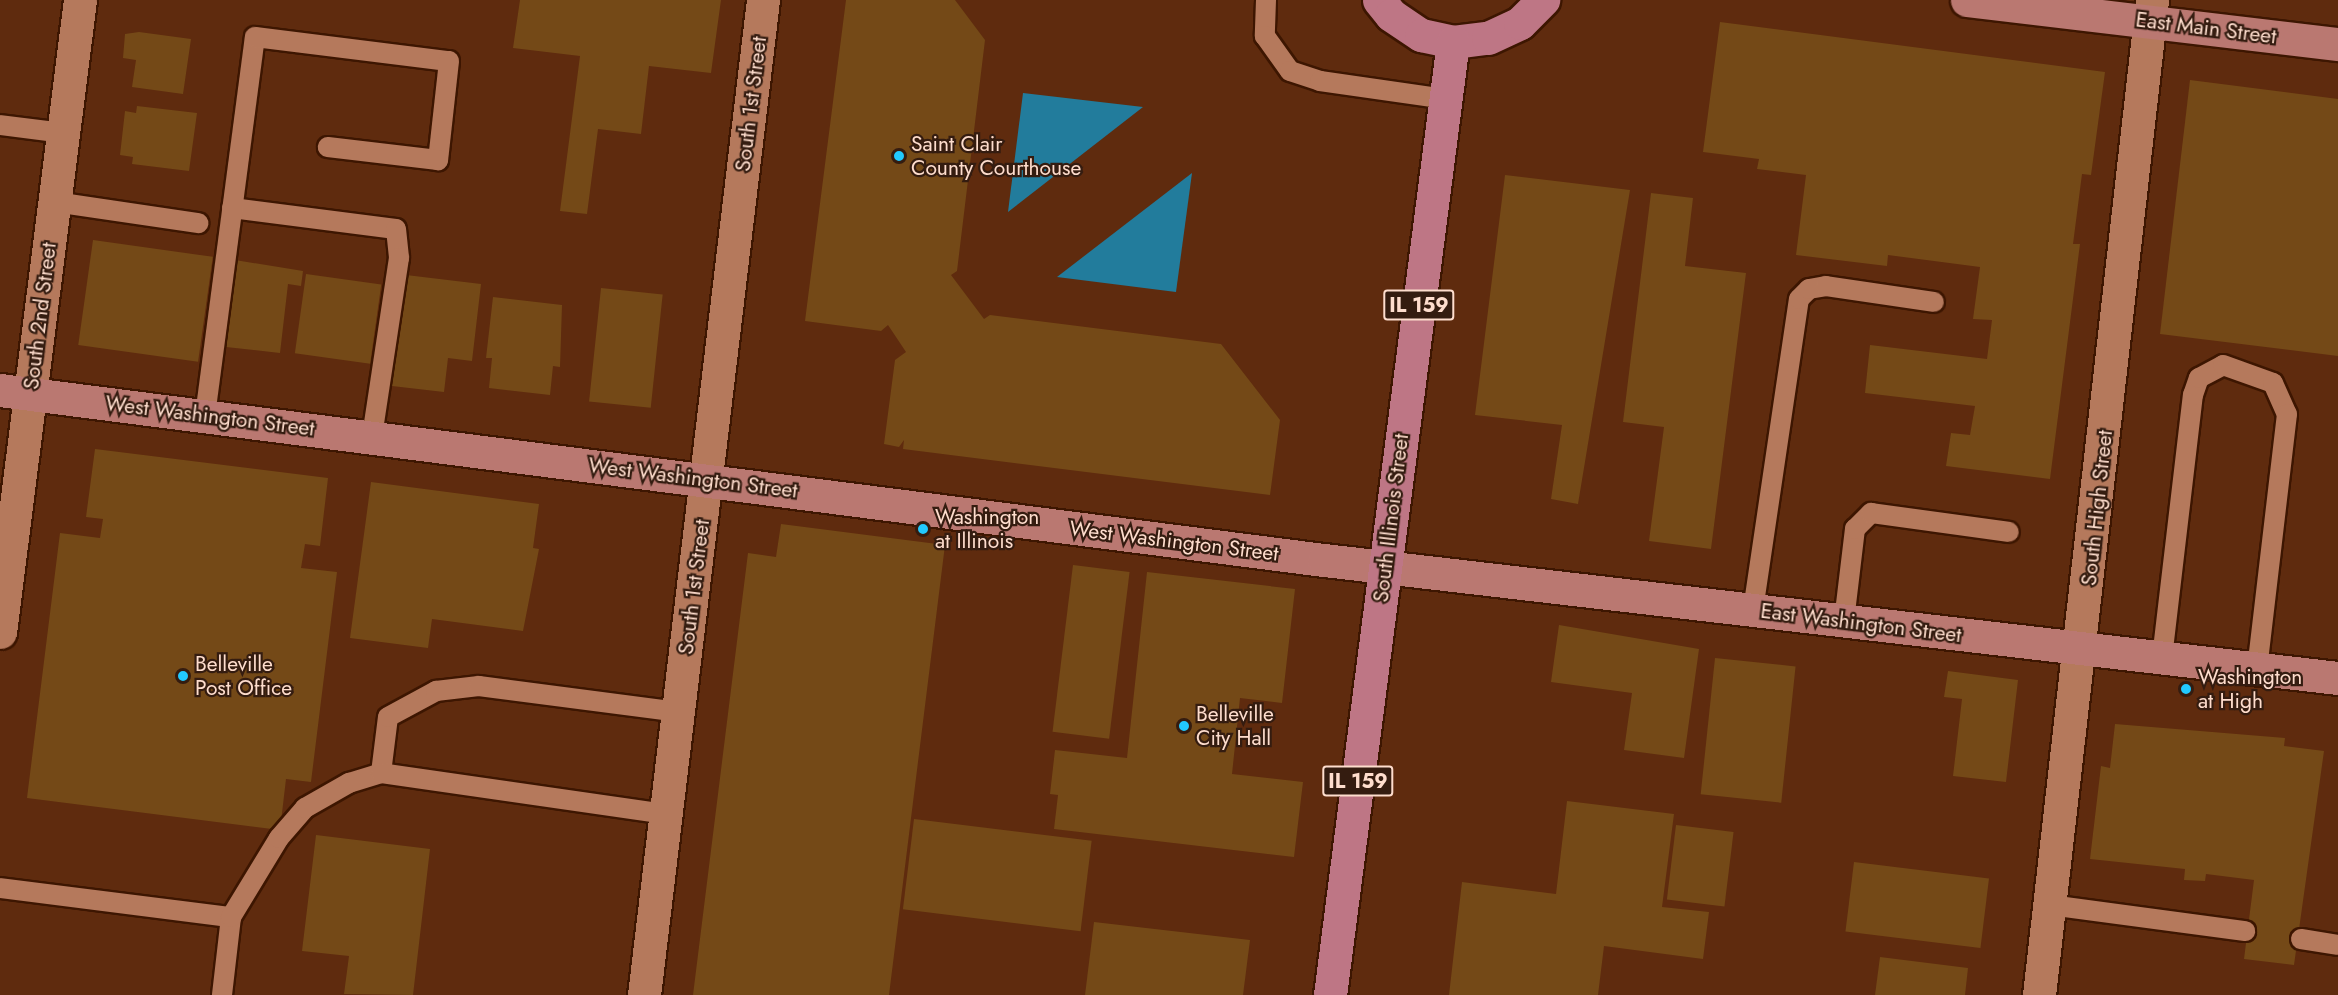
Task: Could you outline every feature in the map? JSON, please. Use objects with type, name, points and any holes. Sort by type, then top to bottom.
[{"type":"main road","points":[[1379,0],[1391,15],[1421,34],[1452,42],[1488,38],[1520,23],[1543,0]]},
{"type":"main road","name":"East Main Street","points":[[1967,0],[2151,11],[2338,44]]},
{"type":"main road","name":"South Illinois Street","points":[[1330,995],[1452,42]]},
{"type":"main road","name":"West Washington Street","points":[[15,392],[708,479],[1385,568]]},
{"type":"main road","name":"East Washington Street","points":[[1385,568],[2338,678]]},
{"type":"street","name":"South 2nd Street","points":[[0,632],[15,392],[55,202],[80,0]]},
{"type":"street","name":"South 1st Street","points":[[644,995],[708,479],[763,0]]},
{"type":"street","name":"South High Street","points":[[2039,995],[2081,648],[2151,11]]},
{"type":"lane","points":[[1266,0],[1265,36],[1290,70],[1320,81],[1445,99]]},
{"type":"lane","points":[[205,416],[255,37],[449,61],[438,160],[328,147]]},
{"type":"lane","points":[[0,125],[63,133]]},
{"type":"lane","points":[[55,202],[198,223]]},
{"type":"lane","points":[[232,208],[396,229],[399,258],[372,437]]},
{"type":"lane","points":[[1753,610],[1799,299],[1809,289],[1827,286],[1934,302]]},
{"type":"lane","points":[[2162,658],[2193,395],[2199,378],[2223,365],[2273,383],[2287,414],[2257,669]]},
{"type":"lane","points":[[1844,621],[1856,529],[1871,513],[2009,532]]},
{"type":"lane","points":[[381,774],[388,717],[436,691],[479,686],[679,712]]},
{"type":"lane","points":[[222,995],[231,917],[279,838],[305,808],[350,783],[381,774],[667,814]]},
{"type":"lane","points":[[0,888],[231,917]]},
{"type":"lane","points":[[2050,905],[2245,931]]},
{"type":"lane","points":[[2301,939],[2338,945]]},
{"type":"water","points":[[1023,93],[1143,107],[1008,212]]},
{"type":"water","points":[[1192,173],[1176,292],[1057,277]]},
{"type":"building","points":[[520,0],[721,0],[711,73],[649,66],[641,134],[598,129],[587,214],[560,211],[580,56],[513,48]]},
{"type":"building","name":"Saint Clair County Courthouse","points":[[846,0],[955,0],[985,40],[957,271],[951,275],[984,319],[990,315],[1221,344],[1280,420],[1270,495],[903,449],[904,440],[899,447],[884,444],[895,360],[906,352],[888,325],[881,331],[805,321]]},
{"type":"building","points":[[1720,22],[2105,72],[2091,175],[2082,174],[2073,244],[2080,244],[2050,479],[1946,466],[1951,433],[1970,435],[1975,406],[1865,393],[1870,345],[1987,359],[1992,320],[1973,319],[1980,267],[1888,255],[1887,266],[1796,255],[1806,175],[1757,169],[1759,159],[1703,152]]},
{"type":"building","points":[[139,32],[191,39],[183,94],[132,87],[136,60],[123,58],[125,34]]},
{"type":"building","points":[[2190,80],[2338,99],[2338,356],[2160,334]]},
{"type":"building","points":[[137,106],[197,113],[189,171],[132,164],[133,157],[120,155],[125,111],[136,113]]},
{"type":"building","points":[[1505,175],[1630,190],[1578,504],[1551,499],[1562,425],[1475,415]]},
{"type":"building","points":[[1651,193],[1693,198],[1685,266],[1746,273],[1711,549],[1649,541],[1664,427],[1623,422]]},
{"type":"building","points":[[93,240],[213,257],[198,362],[78,345]]},
{"type":"building","points":[[235,260],[303,271],[301,286],[288,284],[280,353],[226,347]]},
{"type":"building","points":[[306,274],[381,285],[370,364],[295,353]]},
{"type":"building","points":[[406,275],[481,284],[472,361],[448,358],[444,392],[392,386]]},
{"type":"building","points":[[601,288],[663,294],[651,408],[589,401]]},
{"type":"building","points":[[493,297],[562,305],[560,367],[553,366],[550,395],[489,388],[492,358],[486,358]]},
{"type":"building","name":"Belleville Post Office","points":[[95,449],[328,478],[320,546],[305,544],[301,568],[337,572],[311,782],[286,779],[280,830],[27,798],[60,533],[100,538],[103,519],[86,517]]},
{"type":"building","points":[[371,482],[539,504],[533,548],[539,549],[523,631],[432,619],[428,648],[350,638]]},
{"type":"building","points":[[781,524],[945,545],[889,995],[693,995],[748,553],[776,557]]},
{"type":"building","points":[[1073,565],[1130,572],[1109,739],[1053,732]]},
{"type":"building","name":"Belleville City Hall","points":[[1147,572],[1295,589],[1282,703],[1240,698],[1232,774],[1303,782],[1294,857],[1054,829],[1058,795],[1050,794],[1055,750],[1127,758]]},
{"type":"building","points":[[1559,625],[1699,649],[1684,758],[1624,750],[1632,693],[1551,682]]},
{"type":"building","points":[[1715,658],[1796,666],[1781,803],[1701,794]]},
{"type":"building","points":[[1948,671],[2018,680],[2006,782],[1953,776],[1962,699],[1944,697]]},
{"type":"building","points":[[2115,724],[2285,738],[2284,746],[2324,751],[2294,965],[2244,959],[2254,880],[2206,874],[2205,881],[2184,880],[2185,869],[2090,859],[2101,766],[2110,768]]},
{"type":"building","points":[[1567,801],[1674,814],[1662,907],[1709,912],[1703,959],[1604,946],[1598,995],[1449,995],[1462,882],[1556,894]]},
{"type":"building","points":[[914,819],[1092,841],[1081,931],[903,909]]},
{"type":"building","points":[[1676,825],[1734,832],[1724,907],[1667,899]]},
{"type":"building","points":[[316,835],[430,849],[413,995],[344,994],[349,956],[302,951]]},
{"type":"building","points":[[1854,862],[1989,879],[1980,948],[1845,931]]},
{"type":"building","points":[[1094,922],[1250,940],[1243,995],[1085,995]]},
{"type":"building","points":[[1880,957],[1968,968],[1965,995],[1875,995]]},
{"type":"place","name":"Saint Clair County Courthouse","points":[[899,156]]},
{"type":"place","name":"Washington at Illinois","points":[[923,529]]},
{"type":"place","name":"Belleville Post Office","points":[[183,676]]},
{"type":"place","name":"Washington at High","points":[[2186,689]]},
{"type":"place","name":"Belleville City Hall","points":[[1184,726]]}]
